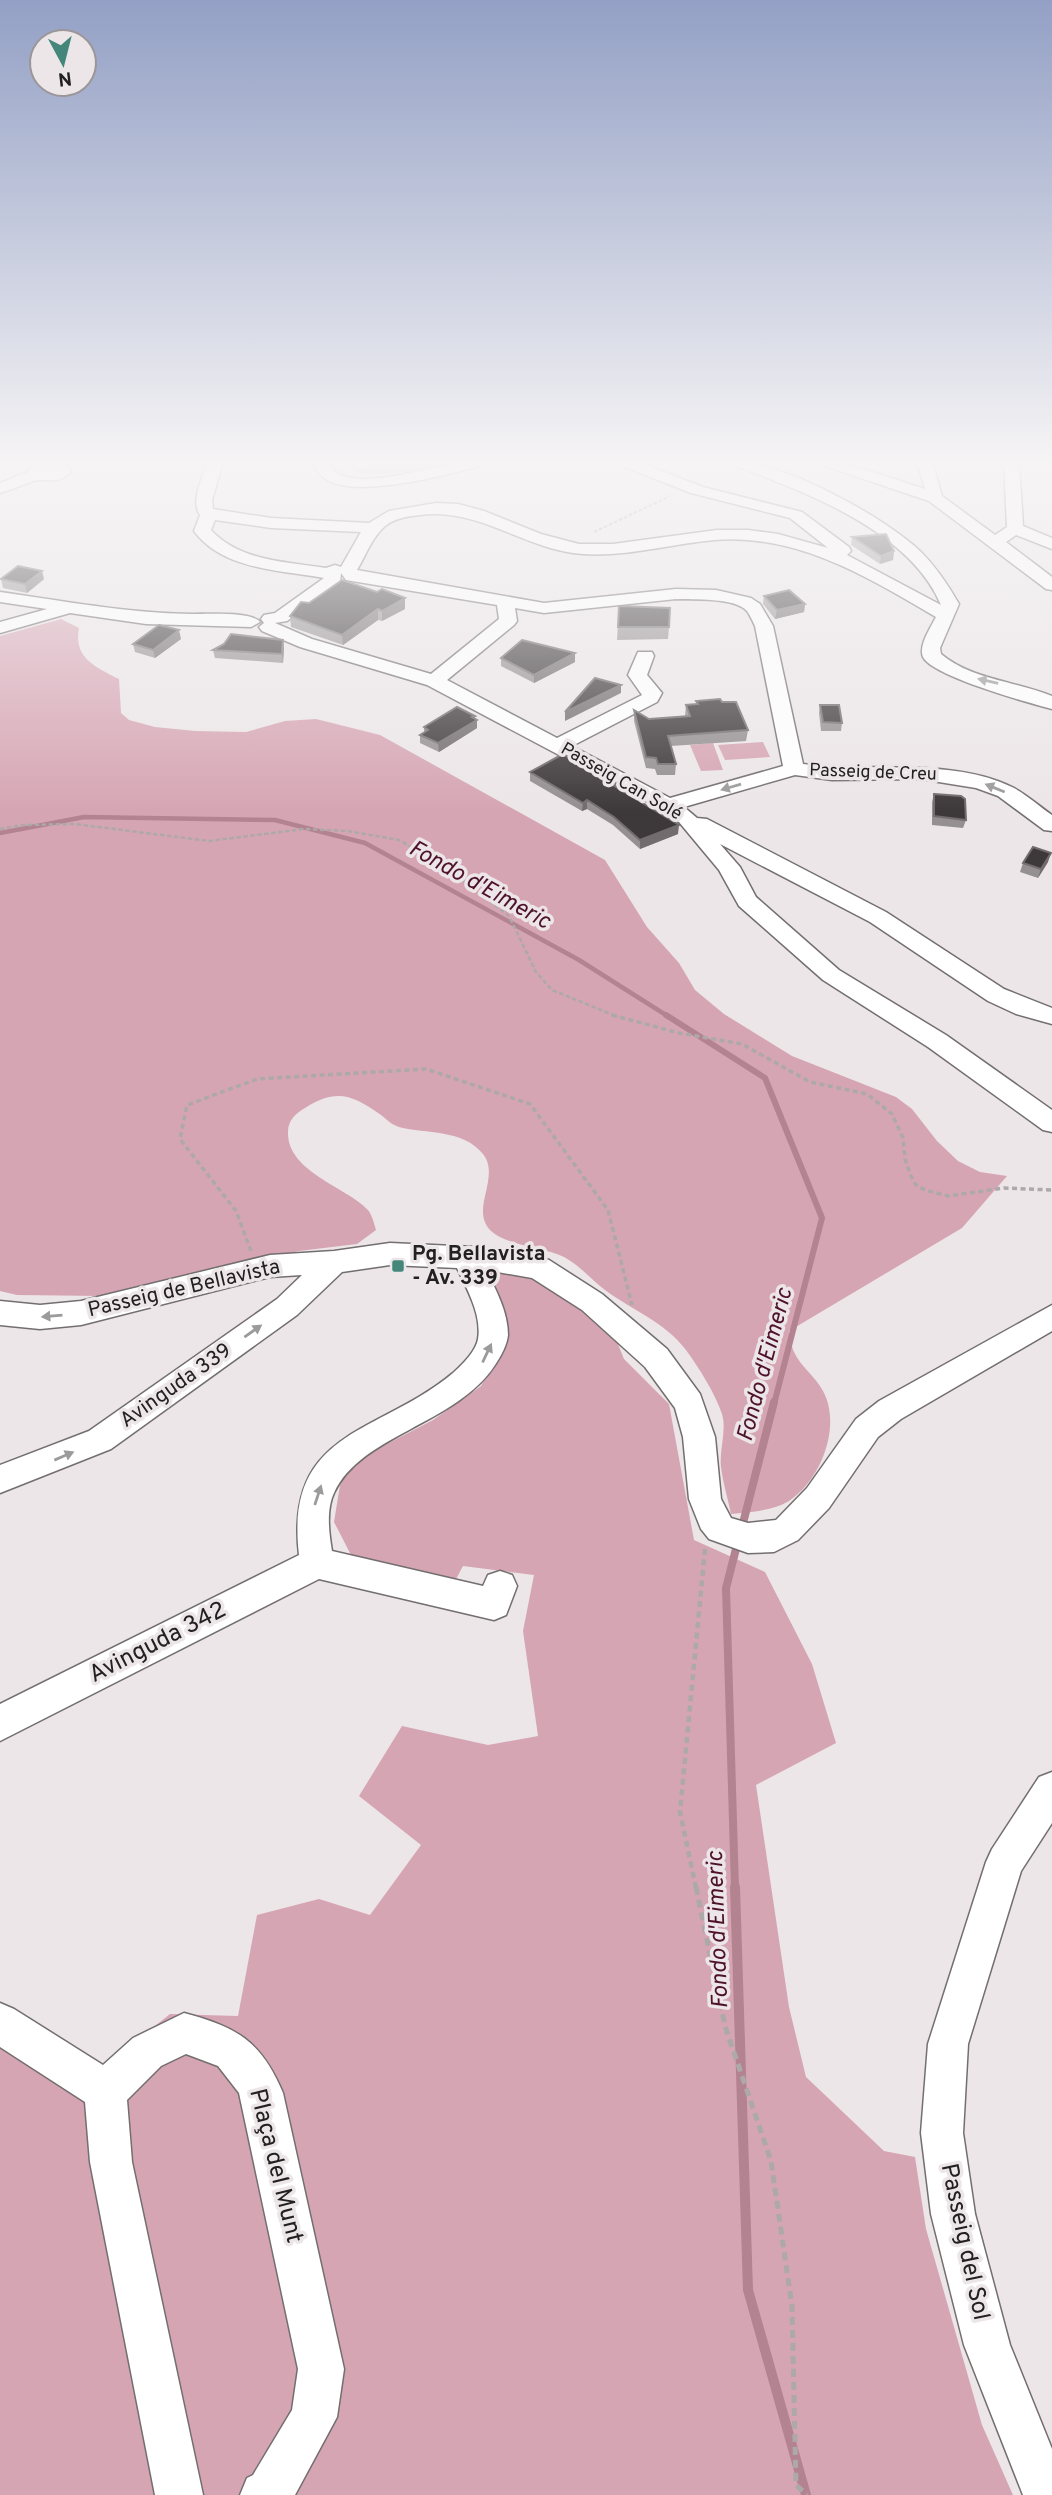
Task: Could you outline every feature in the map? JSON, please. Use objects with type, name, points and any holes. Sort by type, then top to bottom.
[{"type":"street","points":[[0,597],[146,620],[228,620],[263,623],[281,617],[335,578]]},
{"type":"street","points":[[360,578],[507,612]]},
{"type":"street","points":[[882,578],[944,614]]},
{"type":"street","points":[[934,578],[950,604],[932,648],[932,656],[939,664],[969,677],[1023,691],[1052,703]]},
{"type":"street","name":"Passeig de Creu","points":[[507,612],[696,593],[733,599],[754,608],[764,626],[794,769],[832,774],[920,774],[980,783],[1005,792],[1052,824]]},
{"type":"street","points":[[0,628],[71,609]]},
{"type":"street","points":[[434,681],[507,612]]},
{"type":"street","name":"Passeig Can Solé","points":[[263,623],[306,643],[434,681],[677,811],[729,867],[747,901],[831,975],[937,1041],[1052,1123]]},
{"type":"street","points":[[557,746],[650,698],[652,694],[637,675],[646,656]]},
{"type":"street","points":[[677,811],[794,769]]},
{"type":"street","points":[[677,811],[878,917],[996,995],[1052,1016]]},
{"type":"street","name":"Passeig de Bellavista","points":[[0,1313],[40,1317],[81,1313],[271,1266],[334,1262],[390,1254],[497,1259],[539,1268],[592,1302],[656,1358],[689,1403],[699,1437],[705,1499],[730,1528]]},
{"type":"street","points":[[467,1257],[490,1313],[493,1340],[481,1365],[463,1384],[348,1452],[327,1472],[317,1491],[314,1505],[317,1563],[494,1604],[500,1586]]},
{"type":"street","name":"Avinguda 339","points":[[0,1479],[100,1440],[287,1307],[334,1262]]},
{"type":"street","points":[[730,1528],[774,1537],[787,1530],[818,1498],[867,1428],[890,1410],[1052,1317]]},
{"type":"street","name":"Avinguda 342","points":[[0,1723],[317,1563]]},
{"type":"street","name":"Passeig del Sol","points":[[1048,2495],[987,2345],[953,2214],[943,2133],[948,2044],[1005,1862],[1050,1795]]},
{"type":"street","points":[[0,2024],[106,2091],[111,2162],[179,2495]]},
{"type":"street","name":"Plaça del Munt","points":[[106,2091],[146,2052],[184,2033],[220,2042],[244,2062],[262,2093],[321,2369],[314,2417],[268,2494]]},
{"type":"path","points":[[0,829],[15,825],[56,824],[209,841],[277,831],[331,830],[399,840],[437,861],[509,916],[536,972],[552,990],[607,1014],[679,1033],[742,1044],[801,1079],[867,1094],[892,1114],[904,1138],[905,1159],[911,1176],[916,1185],[925,1190],[948,1196],[1004,1188],[1052,1189]]},
{"type":"path","points":[[257,1269],[236,1211],[180,1139],[187,1105],[257,1079],[426,1069],[530,1104],[608,1210],[642,1344]]},
{"type":"path","points":[[730,1528],[680,1812],[725,2026],[771,2161],[792,2306],[796,2485],[807,2495]]},
{"type":"shaded area","points":[[61,619],[79,628],[79,647],[88,660],[119,679],[121,713],[129,720],[155,727],[246,732],[285,721],[316,719],[380,735],[605,860],[647,927],[679,963],[695,990],[724,1014],[792,1056],[896,1097],[912,1109],[937,1141],[958,1161],[980,1172],[1007,1176],[962,1228],[789,1331],[797,1357],[823,1391],[830,1420],[829,1436],[819,1466],[800,1492],[776,1507],[731,1514],[721,1467],[724,1427],[722,1414],[706,1381],[678,1340],[605,1290],[564,1257],[506,1240],[490,1230],[483,1212],[488,1163],[475,1146],[455,1136],[396,1126],[361,1103],[344,1096],[326,1098],[302,1110],[291,1120],[288,1132],[290,1146],[307,1168],[369,1212],[376,1230],[357,1244],[299,1251],[102,1296],[17,1295],[0,1291],[0,636]]},
{"type":"shaded area","points":[[763,742],[770,757],[725,760],[718,745]]},
{"type":"shaded area","points":[[713,743],[723,770],[701,771],[690,745]]},
{"type":"shaded area","points":[[494,1268],[534,1274],[611,1327],[624,1359],[669,1404],[694,1540],[765,1572],[812,1664],[836,1743],[756,1785],[789,2007],[806,2077],[884,2151],[915,2157],[926,2229],[982,2425],[1013,2495],[0,2495],[0,2046],[105,2066],[170,2014],[238,2016],[257,1915],[319,1899],[370,1915],[421,1845],[359,1796],[402,1726],[488,1745],[538,1736],[523,1631],[534,1575],[463,1566],[455,1581],[351,1555],[334,1522],[343,1467],[433,1420],[481,1386],[505,1345],[502,1304],[485,1280]]},
{"type":"building","points":[[2,578],[32,578],[25,584]]},
{"type":"building","points":[[342,580],[377,592],[382,589],[405,598],[382,611],[378,609],[342,635],[290,616],[301,602],[309,603]]},
{"type":"building","points":[[789,590],[805,604],[777,610],[764,596]]},
{"type":"building","points":[[619,606],[670,608],[669,627],[618,627]]},
{"type":"building","points":[[159,625],[179,630],[153,650],[133,644]]},
{"type":"building","points":[[231,634],[283,640],[282,654],[213,650],[224,644]]},
{"type":"building","points":[[522,640],[575,653],[534,675],[501,658]]},
{"type":"building","points":[[595,678],[621,685],[565,712]]},
{"type":"building","points":[[720,699],[722,702],[736,702],[748,730],[668,736],[676,764],[658,764],[656,758],[646,757],[634,710],[649,719],[690,716],[686,705],[698,704],[696,701]]},
{"type":"building","points":[[820,705],[839,705],[842,723],[823,722]]},
{"type":"building","points":[[457,707],[475,716],[472,717],[477,720],[438,743],[420,735],[428,730],[424,727]]},
{"type":"building","points":[[563,754],[617,783],[613,785],[679,825],[640,840],[614,817],[587,800],[583,803],[530,772]]},
{"type":"building","points":[[934,794],[961,796],[965,799],[966,820],[934,816]]},
{"type":"building","points":[[1033,847],[1051,853],[1041,869],[1023,863]]},
{"type":"waterway","name":"Fondo d'Eimeric","points":[[0,833],[84,817],[275,820],[365,843],[579,960],[669,1017]]},
{"type":"waterway","name":"Fondo d'Eimeric","points":[[666,1015],[765,1078],[822,1218],[774,1404]]},
{"type":"waterway","name":"Fondo d'Eimeric","points":[[742,1527],[774,1402]]},
{"type":"waterway","name":"Fondo d'Eimeric","points":[[735,1888],[726,1588],[738,1541]]},
{"type":"waterway","name":"Fondo d'Eimeric","points":[[735,1887],[748,2290],[806,2495]]},
{"type":"place","name":"Pg. Bellavista - Av. 339","points":[[398,1266]]}]
